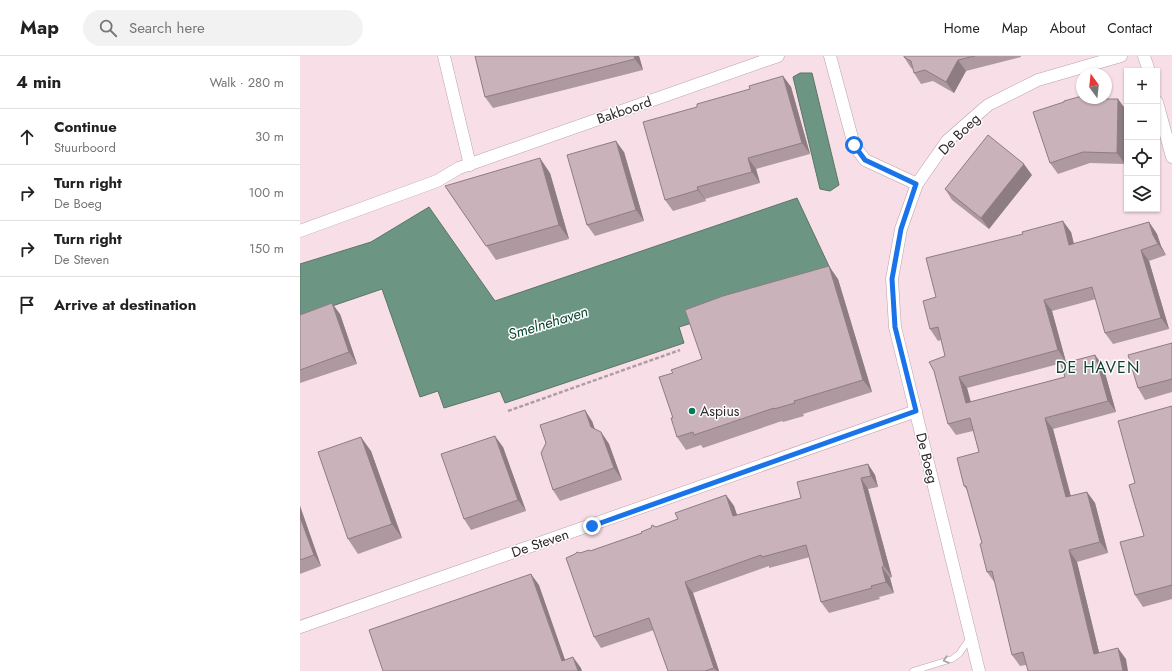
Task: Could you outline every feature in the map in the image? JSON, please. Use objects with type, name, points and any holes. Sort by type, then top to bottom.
[{"type":"street","points":[[444,56],[470,165]]},
{"type":"street","name":"Bakboord","points":[[300,231],[437,182],[459,168],[778,56]]},
{"type":"street","points":[[830,56],[854,145],[865,160],[916,184]]},
{"type":"street","name":"De Boeg","points":[[979,671],[895,327],[892,279],[901,229],[916,184],[947,142],[988,105],[1038,80],[1121,56]]},
{"type":"street","points":[[1144,56],[1148,68]]},
{"type":"street","points":[[1158,104],[1172,157]]},
{"type":"street","name":"De Steven","points":[[300,627],[916,411]]},
{"type":"lane","points":[[913,671],[952,659],[959,654],[971,637]]},
{"type":"path","points":[[508,411],[680,350]]},
{"type":"water","points":[[800,73],[812,73],[839,185],[830,191],[820,189],[793,77]]},
{"type":"water","name":"Smelnehaven","points":[[797,198],[835,279],[679,327],[684,343],[505,403],[500,391],[444,408],[438,391],[420,397],[382,289],[300,317],[300,264],[371,242],[429,207],[495,301]]},
{"type":"building","points":[[475,56],[634,56],[635,59],[485,97]]},
{"type":"building","points":[[904,56],[975,56],[958,60],[946,82],[925,70],[914,73],[911,61]]},
{"type":"building","points":[[783,76],[802,143],[748,158],[752,172],[697,187],[698,190],[665,200],[643,122],[697,107],[697,104],[750,89],[749,86]]},
{"type":"building","points":[[1076,98],[1076,104],[1112,104],[1112,99],[1118,99],[1117,153],[1083,152],[1050,163],[1033,112]]},
{"type":"building","points":[[988,135],[1024,164],[981,218],[945,189]]},
{"type":"building","points":[[616,141],[636,210],[587,225],[567,155]]},
{"type":"building","points":[[540,158],[559,225],[486,246],[445,186]]},
{"type":"building","points":[[1063,221],[1069,245],[1149,222],[1153,235],[1158,244],[1141,250],[1161,318],[1105,333],[1092,287],[1044,300],[1058,350],[959,377],[966,403],[1065,377],[1061,364],[1095,355],[1108,401],[1045,418],[1066,497],[1087,492],[1100,542],[1069,550],[1094,654],[1118,648],[1123,671],[1028,671],[1023,652],[1012,655],[992,571],[987,572],[980,544],[982,543],[957,458],[979,452],[970,418],[948,424],[934,371],[929,362],[945,356],[938,327],[930,329],[923,301],[936,297],[926,258],[1023,234],[1022,232]]},
{"type":"building","points":[[829,266],[863,380],[794,401],[795,403],[774,408],[694,435],[693,432],[677,437],[671,418],[673,418],[659,377],[673,373],[671,370],[702,359],[685,310],[723,296]]},
{"type":"building","points":[[332,303],[349,352],[300,370],[300,315]]},
{"type":"building","points":[[1172,343],[1172,379],[1138,388],[1128,355]]},
{"type":"building","points":[[1172,406],[1172,585],[1135,595],[1120,542],[1144,536],[1129,485],[1135,483],[1118,421]]},
{"type":"building","points":[[585,410],[591,427],[601,432],[614,468],[553,490],[541,453],[546,443],[540,425]]},
{"type":"building","points":[[495,436],[518,500],[464,519],[441,454]]},
{"type":"building","points":[[361,437],[392,524],[348,539],[318,452]]},
{"type":"building","points":[[868,464],[871,476],[861,478],[884,566],[882,567],[886,582],[871,586],[872,588],[821,602],[806,545],[762,557],[761,555],[685,582],[714,668],[705,671],[668,671],[649,618],[594,637],[566,558],[577,552],[580,553],[590,551],[642,533],[641,532],[651,528],[652,525],[656,527],[678,519],[675,513],[726,495],[733,516],[801,498],[797,482]]},
{"type":"building","points":[[300,517],[314,555],[300,560]]},
{"type":"building","points":[[531,574],[562,661],[573,657],[578,671],[383,671],[369,630]]},
{"type":"place","name":"Aspius","points":[[692,411]]},
{"type":"district","name":"DE HAVEN","points":[[1098,367]]},
{"type":"route","points":[[592,526],[916,411],[895,327],[892,279],[901,229],[916,184],[865,160],[854,145]]}]
